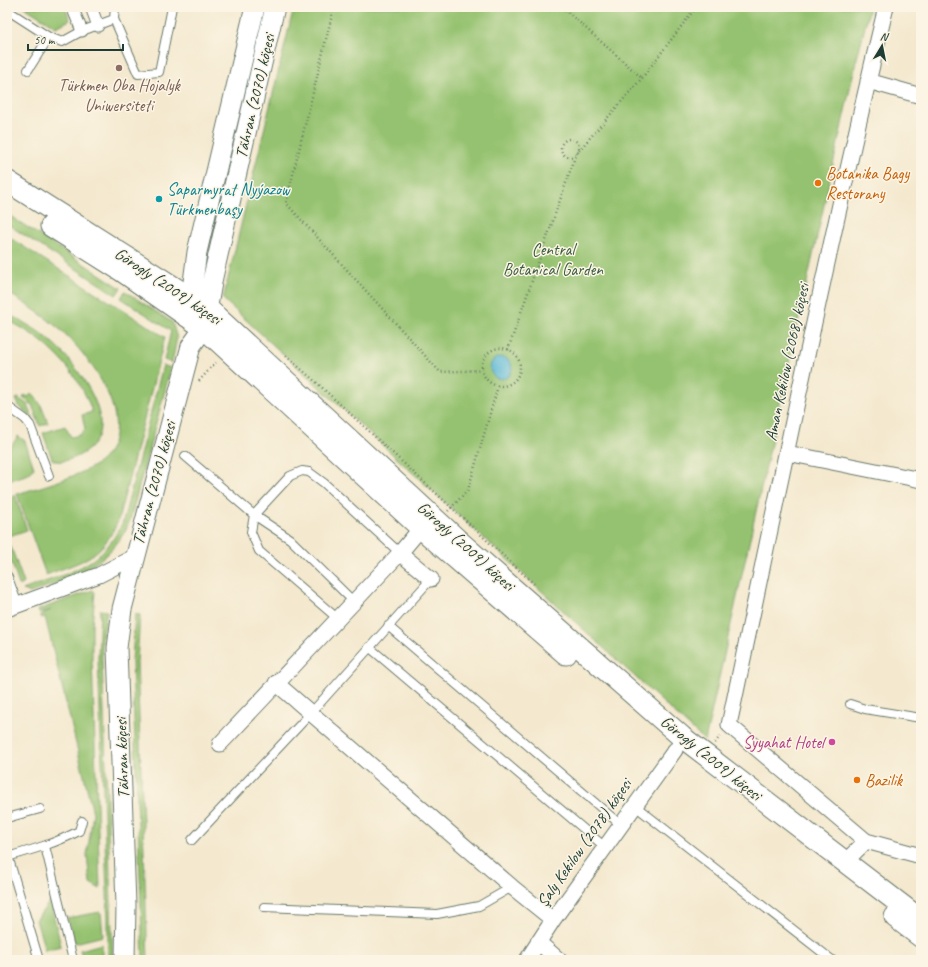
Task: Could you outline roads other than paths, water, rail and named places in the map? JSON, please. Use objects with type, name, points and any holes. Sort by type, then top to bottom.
[{"type":"main road","name":"Görogly (2009) köçesi","points":[[7,181],[198,313],[675,750],[921,937]]},
{"type":"main road","name":"Görogly (2009) köçesi","points":[[7,198],[122,272],[198,313],[226,350],[682,737],[711,745],[845,862],[921,920]]},
{"type":"street","points":[[72,7],[82,31]]},
{"type":"street","points":[[91,7],[98,26]]},
{"type":"street","name":"Tähran (2070) köçesi","points":[[198,313],[197,252],[255,7]]},
{"type":"street","name":"Tähran (2070) köçesi","points":[[13,607],[99,575],[134,557],[191,346],[198,313],[213,277],[275,7]]},
{"type":"street","name":"Aman Kekilow (2068) köçesi","points":[[866,842],[729,725],[868,81],[886,7]]},
{"type":"street","points":[[868,81],[921,96]]},
{"type":"street","points":[[787,453],[921,480]]},
{"type":"street","points":[[220,744],[353,601],[430,524]]},
{"type":"street","points":[[400,553],[431,579]]},
{"type":"street","name":"Tähran köçesi","points":[[125,960],[125,876],[117,648],[122,609],[134,557]]},
{"type":"street","points":[[276,683],[512,887],[553,920]]},
{"type":"street","name":"Şaly Kekilow (2078) köçesi","points":[[527,960],[605,846],[675,750]]},
{"type":"street","points":[[845,862],[866,842],[921,856]]},
{"type":"street","points":[[538,942],[559,960]]},
{"type":"lane","points":[[115,7],[114,19],[138,74],[159,72],[172,7]]},
{"type":"lane","points":[[7,10],[49,36],[62,42],[82,31],[114,19]]},
{"type":"lane","points":[[28,70],[49,36]]},
{"type":"lane","points":[[7,406],[25,419],[30,425],[49,476]]},
{"type":"lane","points":[[185,456],[254,515],[290,539],[353,601]]},
{"type":"lane","points":[[337,618],[259,551],[251,532],[254,515],[290,476],[302,471],[308,472],[324,483],[400,553]]},
{"type":"lane","points":[[7,575],[13,607]]},
{"type":"lane","points":[[192,840],[311,713],[431,579]]},
{"type":"lane","points":[[388,626],[620,825]]},
{"type":"lane","points":[[369,648],[605,846]]},
{"type":"lane","points":[[850,704],[865,709],[921,718]]},
{"type":"lane","points":[[634,805],[832,960]]},
{"type":"lane","points":[[7,818],[40,809]]},
{"type":"lane","points":[[39,960],[8,857],[45,846],[79,831],[82,821]]},
{"type":"lane","points":[[45,846],[73,960]]},
{"type":"lane","points":[[264,907],[437,914],[479,906],[512,887]]},
{"type":"water","points":[[501,357],[509,360],[512,368],[509,376],[501,379],[493,376],[490,368],[493,360]]},
{"type":"place","name":"Türkmen Oba Hojalyk Uniwersiteti","points":[[119,68]]},
{"type":"place","name":"Botanika Bagy Restorany","points":[[818,183]]},
{"type":"place","name":"Saparmyrat Nyýazow Türkmenbaşy","points":[[159,199]]},
{"type":"place","name":"Syyahat Hotel","points":[[832,742]]},
{"type":"place","name":"Bazilik","points":[[857,780]]},
{"type":"park label","name":"Central Botanical Garden","points":[[553,259]]}]
